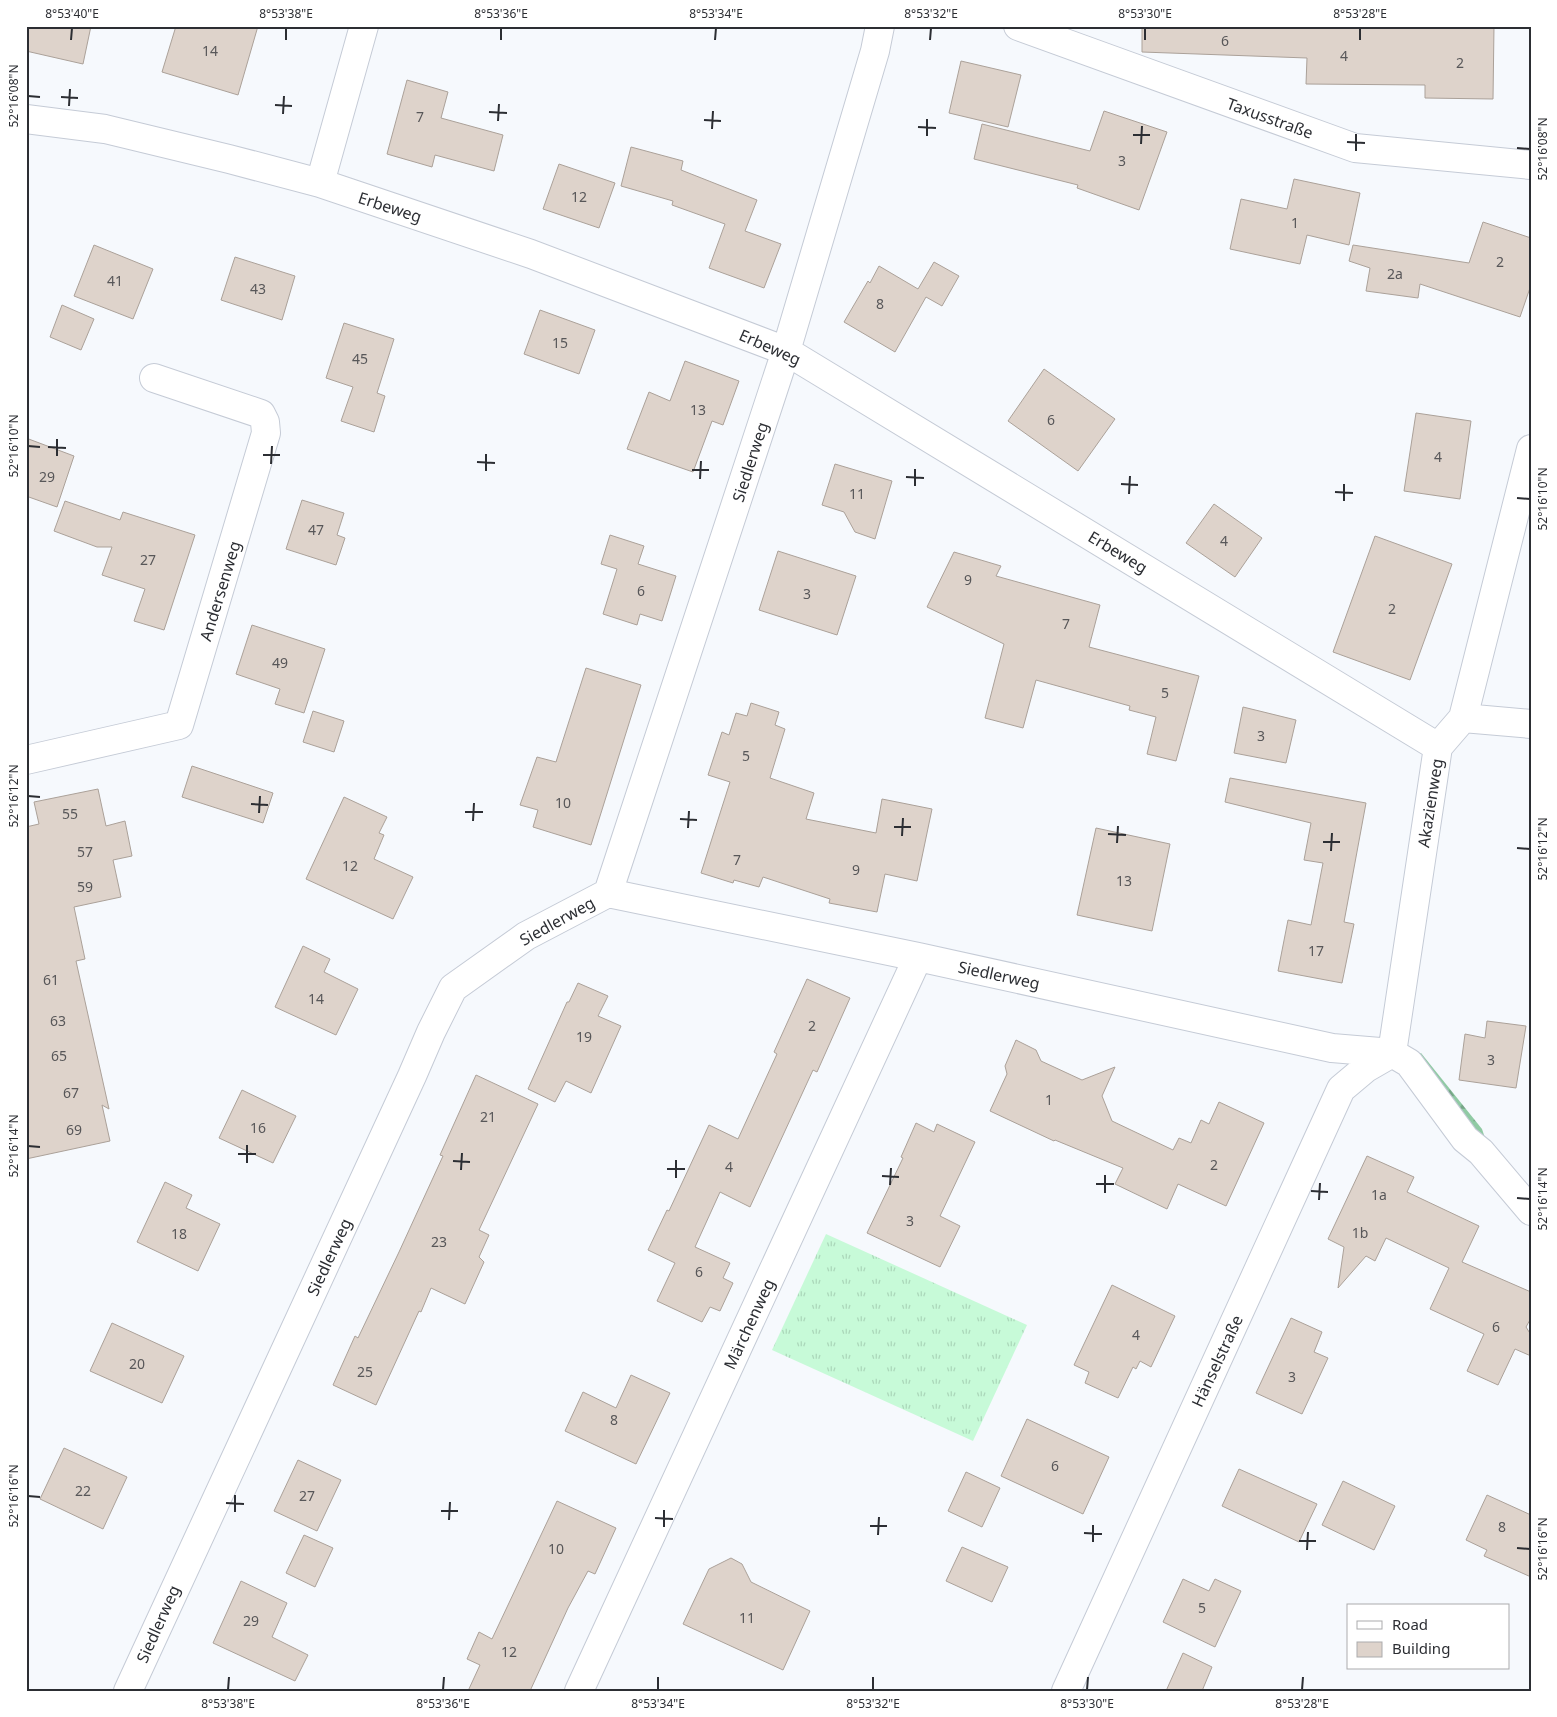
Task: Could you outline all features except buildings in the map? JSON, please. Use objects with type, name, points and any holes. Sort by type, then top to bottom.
[{"type":"street","points":[[320,183],[364,26]]},
{"type":"street","name":"Siedlerweg","points":[[608,894],[786,351],[875,51],[880,26]]},
{"type":"street","name":"Taxusstraße","points":[[1018,26],[1355,148],[1531,165]]},
{"type":"street","name":"Erbeweg","points":[[26,119],[105,129],[320,183],[531,254],[786,351],[1438,747]]},
{"type":"street","name":"Andersenweg","points":[[26,760],[179,725],[262,453],[266,433],[265,422],[260,414],[154,378]]},
{"type":"street","name":"Akazienweg","points":[[1392,1052],[1438,747],[1463,718],[1531,449]]},
{"type":"street","points":[[1463,718],[1531,724]]},
{"type":"street","name":"Siedlerweg","points":[[128,1691],[431,1032],[453,988],[526,936],[608,894],[918,957],[1332,1048],[1392,1052]]},
{"type":"street","name":"Märchenweg","points":[[579,1691],[918,957]]},
{"type":"street","points":[[1392,1052],[1409,1063],[1465,1139],[1481,1152],[1531,1211]]},
{"type":"street","name":"Hänselstraße","points":[[1066,1691],[1341,1089],[1366,1068],[1392,1052]]},
{"type":"green space","points":[[1421,1053],[1482,1129],[1485,1138],[1461,1119],[1414,1055]]},
{"type":"green space","points":[[826,1234],[1027,1325],[973,1441],[772,1350]]}]
